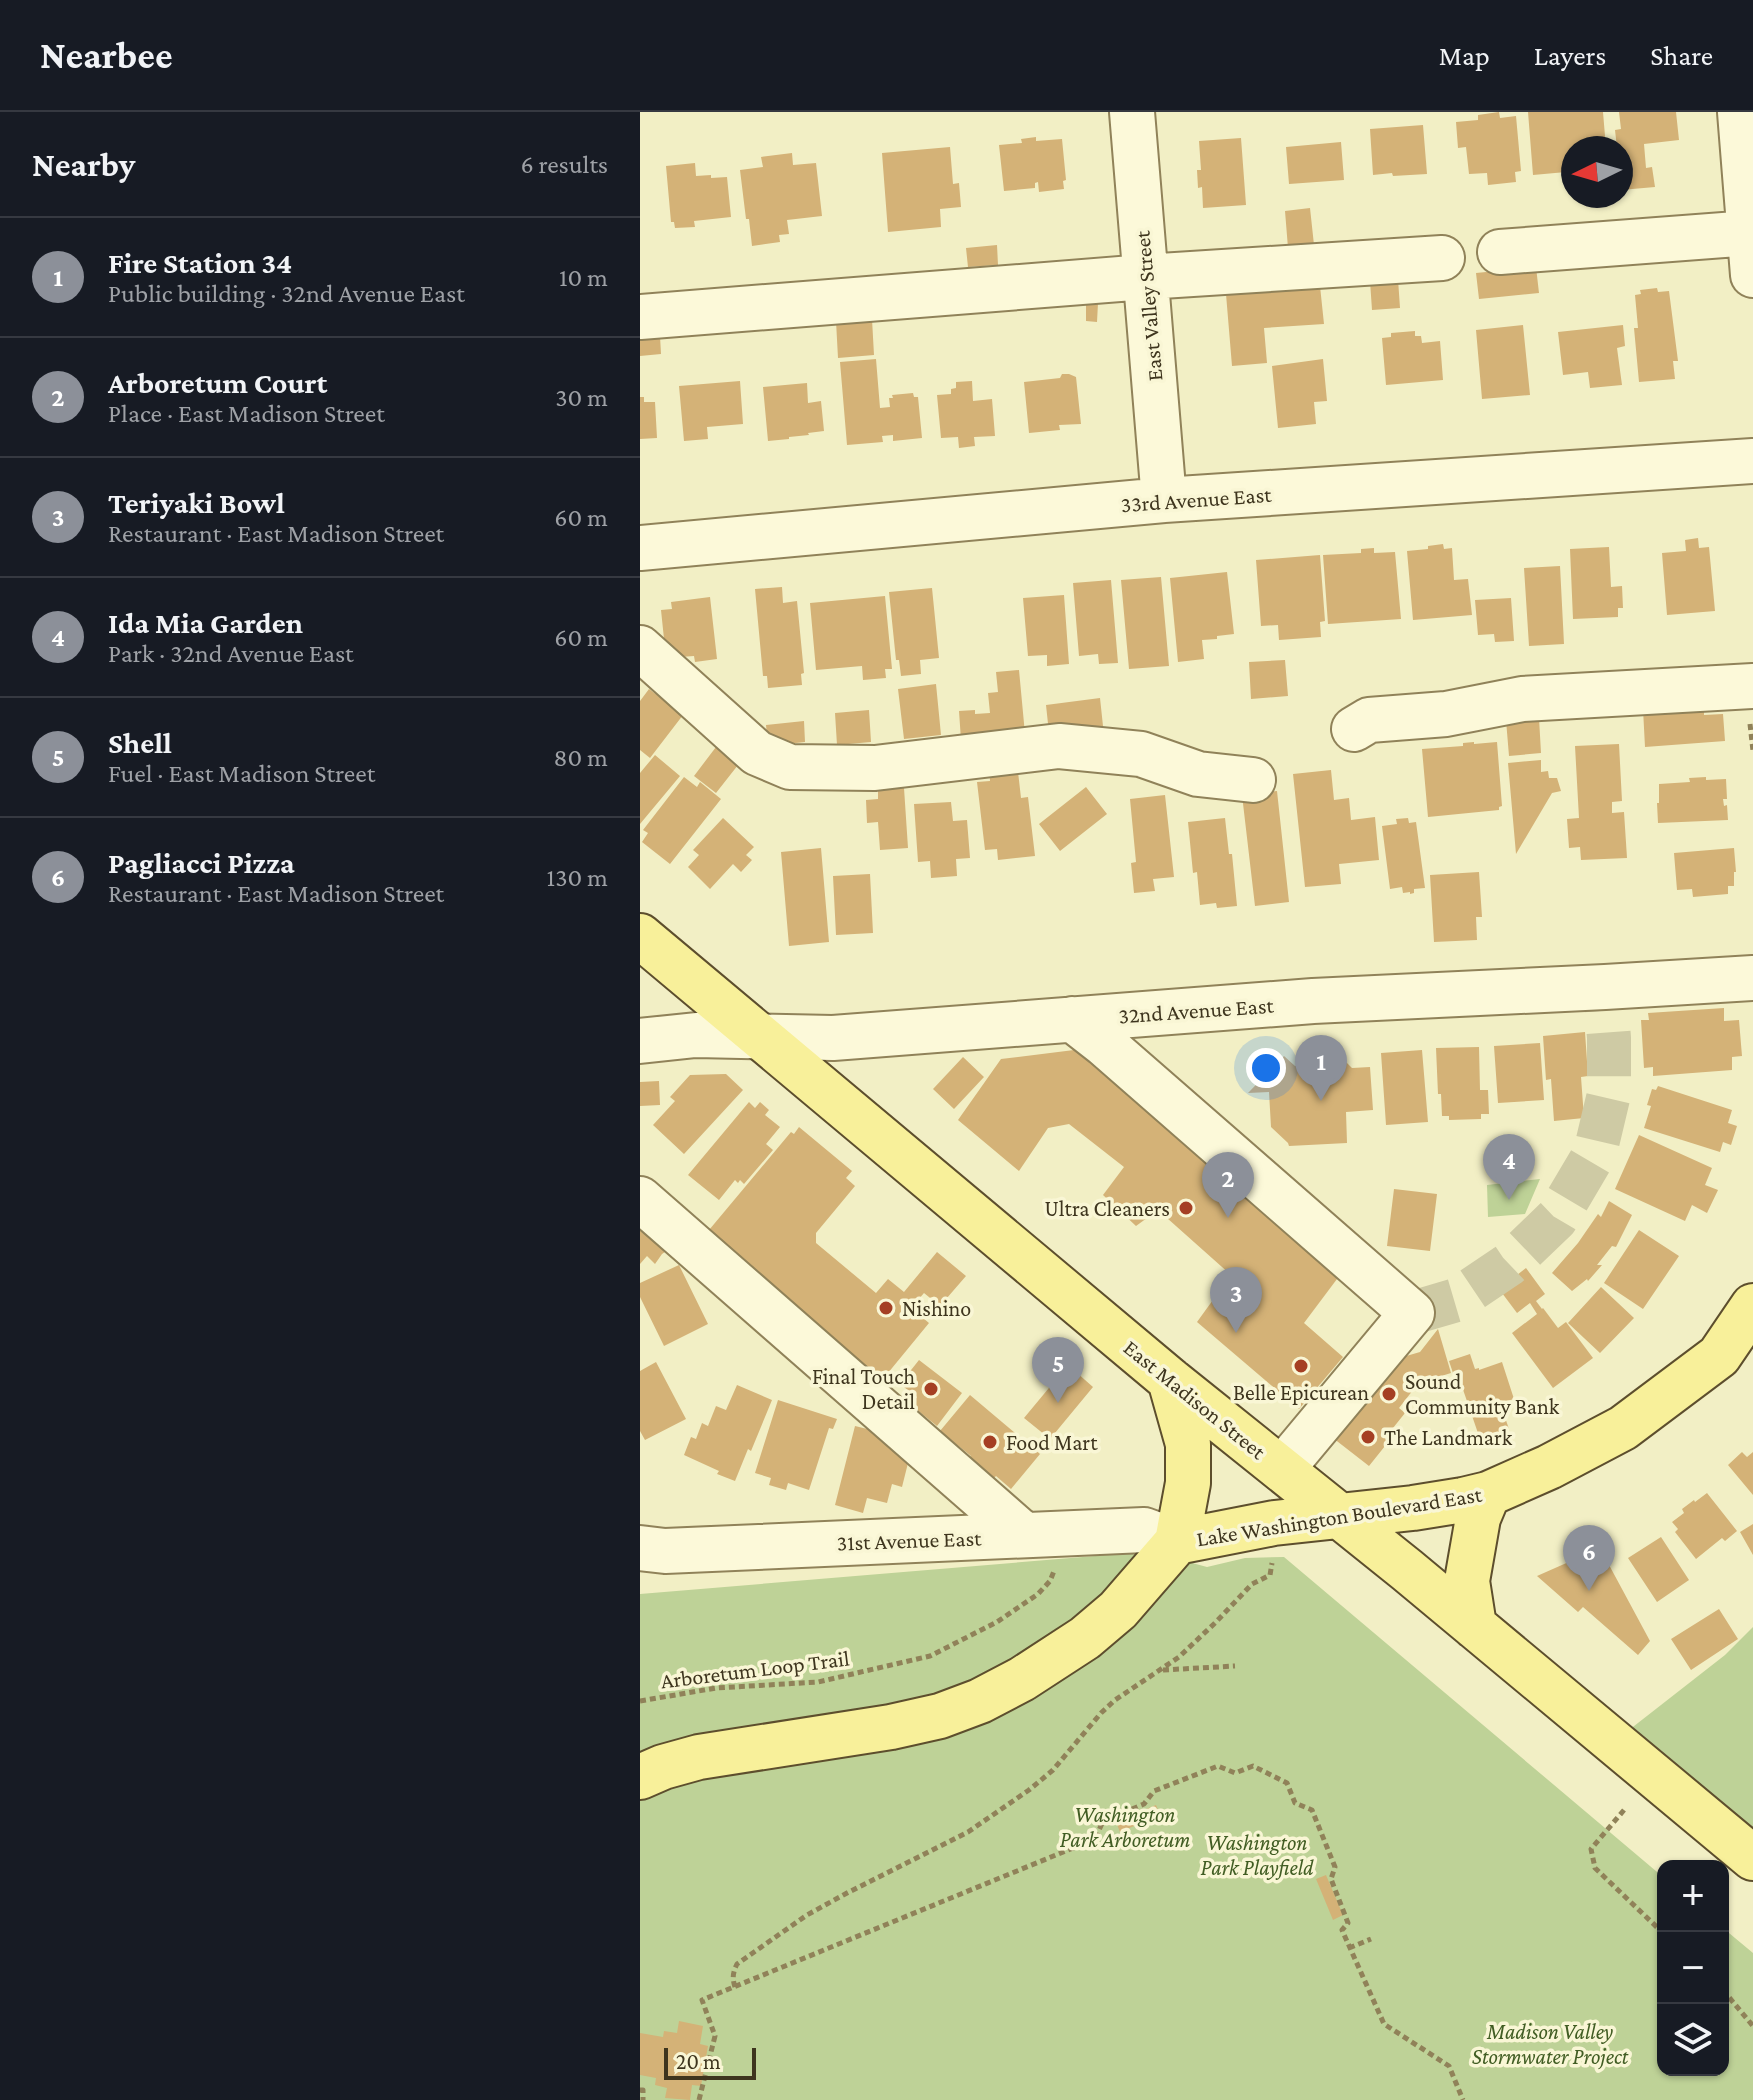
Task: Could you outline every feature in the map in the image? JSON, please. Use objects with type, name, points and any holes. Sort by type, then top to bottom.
[{"type":"main road","name":"East Madison Street","points":[[640,936],[1170,1380],[1407,1570],[1753,1858]]},
{"type":"main road","name":"Lake Washington Boulevard East","points":[[640,1777],[699,1757],[891,1727],[940,1716],[980,1701],[1022,1679],[1085,1638],[1118,1610],[1177,1542],[1274,1523],[1413,1508],[1488,1494],[1549,1467],[1623,1428],[1719,1356],[1753,1306]]},
{"type":"main road","points":[[1170,1380],[1188,1444],[1188,1483],[1177,1542]]},
{"type":"main road","points":[[1474,1626],[1467,1581],[1478,1518],[1488,1494]]},
{"type":"street","name":"East Valley Street","points":[[1132,112],[1164,500]]},
{"type":"street","points":[[1500,252],[1752,254],[1740,112]]},
{"type":"street","points":[[640,317],[1145,277],[1442,258]]},
{"type":"street","name":"33rd Avenue East","points":[[640,548],[1164,500],[1753,461]]},
{"type":"street","points":[[640,648],[757,753],[790,767],[875,768],[1059,746],[1141,754],[1198,774],[1253,780]]},
{"type":"street","points":[[1354,729],[1369,720],[1446,714],[1522,699],[1752,697]]},
{"type":"street","name":"32nd Avenue East","points":[[640,1041],[696,1035],[833,1038],[1313,1001],[1753,978]]},
{"type":"street","points":[[1072,1019],[1412,1313],[1282,1469]]},
{"type":"street","points":[[640,1199],[1024,1535]]},
{"type":"street","name":"31st Avenue East","points":[[640,1548],[665,1551],[1144,1530],[1177,1542]]},
{"type":"path","points":[[1752,697],[1750,725],[1753,751]]},
{"type":"path","points":[[735,1987],[733,1971],[737,1964],[807,1915],[968,1832],[1029,1790],[1053,1770],[1115,1700],[1162,1670],[1196,1642],[1252,1584],[1270,1575],[1272,1563]]},
{"type":"path","name":"Arboretum Loop Trail","points":[[640,1701],[716,1688],[818,1682],[930,1656],[997,1622],[1038,1594],[1050,1581],[1056,1566]]},
{"type":"path","points":[[1162,1670],[1235,1666]]},
{"type":"path","points":[[699,2100],[715,2036],[702,2000],[1095,1839],[1103,1821],[1144,1804],[1154,1791],[1218,1766],[1235,1773],[1253,1766],[1287,1783],[1295,1803],[1312,1810],[1335,1867],[1331,1879],[1348,1923],[1342,1930],[1384,2024],[1449,2066],[1463,2100]]},
{"type":"path","points":[[1624,1810],[1591,1849],[1595,1868],[1662,1932]]},
{"type":"path","points":[[1349,1948],[1371,1939]]},
{"type":"path","points":[[1729,1997],[1753,2026]]},
{"type":"path","points":[[640,2090],[643,2090],[643,2100]]},
{"type":"green space","points":[[1540,1179],[1525,1214],[1488,1217],[1487,1185]]},
{"type":"green space","name":"Washington Park Arboretum","points":[[1144,1550],[1207,1567],[1245,1558],[1284,1557],[1657,1872],[1657,2076],[1729,2076],[1729,1933],[1753,1953],[1753,2100],[640,2100],[640,1594]]},
{"type":"green space","points":[[1753,1627],[1753,1833],[1629,1730],[1725,1655]]},
{"type":"building","points":[[1499,112],[1500,118],[1516,116],[1521,171],[1515,172],[1516,182],[1488,185],[1487,173],[1469,174],[1466,147],[1458,148],[1456,122],[1478,120],[1478,115]]},
{"type":"building","points":[[1528,112],[1603,112],[1605,136],[1561,136],[1561,172],[1533,175]]},
{"type":"building","points":[[1619,112],[1676,112],[1679,140],[1644,144],[1646,168],[1652,167],[1655,187],[1633,189],[1633,136],[1616,136],[1615,130],[1621,129]]},
{"type":"building","points":[[1423,125],[1427,174],[1373,175],[1370,129]]},
{"type":"building","points":[[1036,137],[1036,141],[1062,139],[1064,189],[1039,192],[1038,182],[1035,188],[1004,191],[999,145],[1022,143],[1021,139]]},
{"type":"building","points":[[1241,138],[1246,205],[1203,208],[1202,187],[1198,188],[1197,170],[1201,170],[1199,141]]},
{"type":"building","points":[[1341,142],[1344,180],[1289,184],[1286,147]]},
{"type":"building","points":[[950,147],[953,184],[959,183],[961,207],[940,209],[941,227],[888,232],[882,153]]},
{"type":"building","points":[[792,153],[793,165],[816,163],[822,216],[787,220],[789,234],[779,235],[780,242],[752,246],[740,170],[763,167],[761,157]]},
{"type":"building","points":[[695,163],[696,176],[727,177],[731,217],[694,221],[695,227],[675,228],[674,222],[671,222],[666,166]]},
{"type":"building","points":[[1310,208],[1314,245],[1288,248],[1285,211]]},
{"type":"building","points":[[997,245],[998,265],[968,267],[966,248]]},
{"type":"building","points":[[1536,267],[1539,293],[1479,299],[1476,273]]},
{"type":"building","points":[[1398,279],[1400,308],[1372,310],[1370,281]]},
{"type":"building","points":[[1320,286],[1324,324],[1264,328],[1267,363],[1232,366],[1226,294]]},
{"type":"building","points":[[1657,288],[1658,292],[1669,291],[1678,361],[1673,361],[1675,379],[1639,382],[1634,328],[1638,328],[1635,295],[1641,294],[1640,290]]},
{"type":"building","points":[[1086,303],[1098,303],[1097,322],[1086,321]]},
{"type":"building","points":[[872,319],[874,355],[838,358],[836,321]]},
{"type":"building","points":[[1523,325],[1530,395],[1482,399],[1476,330]]},
{"type":"building","points":[[1623,325],[1625,346],[1617,348],[1622,385],[1590,388],[1588,372],[1563,375],[1558,332]]},
{"type":"building","points":[[1415,331],[1415,336],[1421,336],[1422,343],[1440,341],[1443,380],[1386,385],[1382,338],[1391,337],[1391,333]]},
{"type":"building","points":[[660,336],[661,354],[640,356],[640,337]]},
{"type":"building","points":[[876,359],[880,408],[890,407],[889,398],[893,398],[892,395],[913,393],[914,397],[918,397],[922,438],[893,441],[893,435],[882,436],[883,442],[847,445],[840,362]]},
{"type":"building","points":[[1323,359],[1327,401],[1314,402],[1316,424],[1278,428],[1272,366]]},
{"type":"building","points":[[1062,374],[1076,377],[1081,424],[1059,425],[1060,430],[1029,433],[1024,382],[1060,378]]},
{"type":"building","points":[[740,381],[743,424],[707,427],[708,439],[684,441],[679,386]]},
{"type":"building","points":[[972,381],[973,401],[992,399],[995,436],[974,437],[975,446],[959,448],[958,437],[941,438],[937,395],[951,394],[956,382]]},
{"type":"building","points":[[807,383],[808,403],[821,401],[824,431],[768,441],[763,387]]},
{"type":"building","points":[[640,397],[644,397],[644,402],[655,402],[657,438],[640,439]]},
{"type":"building","points":[[1698,538],[1699,548],[1709,547],[1715,611],[1667,615],[1662,553],[1686,551],[1685,540]]},
{"type":"building","points":[[1443,544],[1444,549],[1452,548],[1454,580],[1468,579],[1472,615],[1413,620],[1407,551]]},
{"type":"building","points":[[1609,547],[1611,587],[1622,586],[1623,608],[1618,608],[1618,617],[1573,619],[1570,549]]},
{"type":"building","points":[[1374,548],[1374,553],[1395,552],[1401,619],[1328,624],[1323,555],[1361,553],[1361,549]]},
{"type":"building","points":[[1320,555],[1325,621],[1320,622],[1321,637],[1279,640],[1278,625],[1261,626],[1256,560]]},
{"type":"building","points":[[1560,566],[1564,644],[1529,646],[1524,568]]},
{"type":"building","points":[[1227,572],[1234,634],[1202,640],[1204,659],[1178,662],[1170,578]]},
{"type":"building","points":[[1161,577],[1169,666],[1129,669],[1121,580]]},
{"type":"building","points":[[1111,580],[1118,663],[1099,664],[1098,654],[1079,656],[1073,583]]},
{"type":"building","points":[[782,587],[783,603],[797,601],[804,673],[801,674],[802,685],[768,688],[767,676],[763,676],[755,589]]},
{"type":"building","points":[[932,588],[939,658],[920,660],[921,674],[901,676],[899,660],[896,660],[889,592]]},
{"type":"building","points":[[1064,595],[1069,664],[1047,666],[1047,655],[1028,656],[1023,598]]},
{"type":"building","points":[[885,596],[892,669],[885,669],[886,678],[863,680],[862,666],[816,670],[810,603]]},
{"type":"building","points":[[710,597],[717,659],[695,662],[694,656],[666,658],[661,610],[672,609],[671,602]]},
{"type":"building","points":[[1511,598],[1514,641],[1495,642],[1494,634],[1478,635],[1475,600]]},
{"type":"building","points":[[1285,660],[1288,696],[1251,699],[1249,662]]},
{"type":"building","points":[[1019,670],[1025,734],[961,740],[959,711],[990,713],[988,693],[998,692],[996,672]]},
{"type":"building","points":[[936,684],[941,735],[904,739],[898,689]]},
{"type":"building","points":[[649,689],[683,715],[650,758],[640,750],[640,701]]},
{"type":"building","points":[[1100,698],[1103,726],[1049,733],[1046,705]]},
{"type":"building","points":[[1704,705],[1704,715],[1723,714],[1725,741],[1645,747],[1643,709]]},
{"type":"building","points":[[869,710],[871,742],[837,745],[835,713]]},
{"type":"building","points":[[1539,718],[1541,753],[1509,756],[1506,720]]},
{"type":"building","points":[[804,721],[805,742],[768,746],[766,725]]},
{"type":"building","points":[[1497,742],[1502,806],[1499,810],[1428,817],[1422,749],[1463,746],[1463,743]]},
{"type":"building","points":[[1619,744],[1622,801],[1612,802],[1612,813],[1624,812],[1627,858],[1581,860],[1580,847],[1569,848],[1567,819],[1579,818],[1575,746]]},
{"type":"building","points":[[716,747],[738,765],[716,793],[694,776]]},
{"type":"building","points":[[655,755],[680,776],[640,824],[640,773]]},
{"type":"building","points":[[1541,760],[1541,772],[1548,771],[1549,778],[1557,778],[1561,791],[1552,793],[1516,854],[1508,763]]},
{"type":"building","points":[[1017,763],[1021,798],[1028,797],[1035,856],[998,860],[997,849],[985,850],[977,782],[990,781],[989,767]]},
{"type":"building","points":[[1331,770],[1334,800],[1349,798],[1351,820],[1375,817],[1379,860],[1339,864],[1341,884],[1305,887],[1293,774]]},
{"type":"building","points":[[684,777],[697,787],[700,782],[721,799],[670,864],[642,842],[648,833],[643,830]]},
{"type":"building","points":[[1706,777],[1706,780],[1726,779],[1727,799],[1723,799],[1724,806],[1727,805],[1728,820],[1658,823],[1659,784],[1690,782],[1689,778]]},
{"type":"building","points":[[1086,787],[1107,814],[1060,851],[1039,824]]},
{"type":"building","points":[[904,788],[908,848],[880,850],[878,822],[867,823],[866,800],[878,799],[878,789]]},
{"type":"building","points":[[1277,791],[1289,902],[1255,906],[1242,795]]},
{"type":"building","points":[[1165,795],[1174,877],[1153,879],[1155,891],[1134,893],[1131,863],[1136,862],[1130,799]]},
{"type":"building","points":[[951,802],[953,821],[967,820],[970,858],[956,859],[957,876],[931,878],[930,861],[918,862],[914,804]]},
{"type":"building","points":[[723,818],[754,847],[746,855],[752,860],[741,872],[733,864],[710,889],[688,867],[699,855],[693,850]]},
{"type":"building","points":[[1225,818],[1237,906],[1217,908],[1216,903],[1200,905],[1188,822]]},
{"type":"building","points":[[1408,818],[1409,823],[1416,822],[1425,888],[1414,889],[1414,893],[1410,894],[1403,893],[1402,887],[1390,889],[1382,826],[1397,824],[1396,819]]},
{"type":"building","points":[[821,848],[829,942],[789,946],[781,852]]},
{"type":"building","points":[[1734,848],[1736,872],[1734,886],[1728,886],[1728,894],[1693,897],[1692,889],[1677,890],[1674,853]]},
{"type":"building","points":[[1479,872],[1482,917],[1476,917],[1477,940],[1434,942],[1430,875]]},
{"type":"building","points":[[870,874],[873,933],[836,935],[833,876]]},
{"type":"building","points":[[1724,1008],[1724,1021],[1739,1020],[1742,1056],[1732,1057],[1732,1070],[1653,1076],[1653,1067],[1644,1068],[1641,1020],[1649,1020],[1648,1013]]},
{"type":"building","points":[[1585,1032],[1588,1076],[1581,1077],[1584,1118],[1554,1121],[1551,1079],[1546,1080],[1543,1036]]},
{"type":"building","points":[[1540,1043],[1544,1100],[1498,1103],[1494,1046]]},
{"type":"building","points":[[1479,1047],[1480,1090],[1488,1090],[1489,1114],[1481,1114],[1481,1119],[1449,1120],[1449,1116],[1442,1116],[1441,1094],[1438,1094],[1436,1048]]},
{"type":"building","points":[[1090,1048],[1346,1267],[1304,1323],[1343,1357],[1299,1409],[1197,1322],[1231,1275],[1158,1210],[1136,1226],[1103,1195],[1124,1167],[1069,1124],[1048,1128],[1019,1171],[958,1120],[1001,1059]]},
{"type":"building","points":[[1422,1050],[1428,1122],[1386,1125],[1381,1053]]},
{"type":"building","points":[[1284,1056],[1295,1066],[1339,1063],[1343,1059],[1352,1068],[1370,1067],[1373,1110],[1346,1112],[1347,1143],[1289,1146],[1271,1127],[1269,1092],[1248,1093]]},
{"type":"building","points":[[963,1057],[984,1077],[954,1109],[933,1089]]},
{"type":"building","points":[[726,1074],[743,1090],[684,1154],[653,1125],[675,1101],[670,1097],[690,1075]]},
{"type":"building","points":[[659,1081],[660,1105],[640,1106],[640,1082]]},
{"type":"building","points":[[1658,1086],[1732,1110],[1728,1123],[1737,1126],[1731,1145],[1723,1142],[1720,1152],[1644,1128],[1651,1106],[1647,1105],[1652,1089],[1656,1090]]},
{"type":"building","points":[[749,1102],[755,1108],[760,1102],[769,1110],[765,1115],[780,1127],[766,1144],[773,1150],[744,1184],[735,1180],[719,1200],[688,1175]]},
{"type":"building","points":[[799,1127],[852,1171],[846,1178],[855,1186],[816,1233],[816,1243],[876,1293],[888,1279],[904,1292],[937,1252],[966,1276],[940,1306],[924,1293],[911,1308],[929,1323],[874,1390],[699,1242],[791,1132],[794,1134]]},
{"type":"building","points":[[1639,1135],[1712,1168],[1705,1185],[1718,1190],[1707,1213],[1692,1205],[1685,1221],[1615,1189]]},
{"type":"building","points":[[1394,1189],[1437,1194],[1430,1251],[1387,1246]]},
{"type":"building","points":[[1609,1201],[1632,1215],[1616,1247],[1612,1246],[1597,1265],[1602,1265],[1588,1281],[1572,1291],[1552,1273],[1598,1214],[1601,1217]]},
{"type":"building","points":[[640,1215],[675,1245],[662,1254],[655,1264],[647,1256],[640,1264]]},
{"type":"building","points":[[1639,1230],[1679,1256],[1643,1309],[1604,1283]]},
{"type":"building","points":[[679,1265],[708,1324],[664,1346],[640,1297],[640,1283]]},
{"type":"building","points":[[1526,1268],[1545,1294],[1536,1301],[1558,1328],[1566,1322],[1593,1358],[1553,1388],[1512,1333],[1537,1314],[1530,1303],[1517,1313],[1499,1289]]},
{"type":"building","points":[[1601,1287],[1634,1318],[1600,1353],[1568,1323]]},
{"type":"building","name":"Sound Community Bank","points":[[1438,1329],[1451,1373],[1425,1381],[1424,1376],[1399,1408],[1405,1413],[1385,1438],[1389,1441],[1369,1466],[1333,1438],[1396,1359],[1420,1352]]},
{"type":"building","points":[[1470,1354],[1475,1369],[1479,1370],[1502,1362],[1514,1399],[1500,1403],[1509,1429],[1480,1439],[1458,1375],[1454,1376],[1449,1361]]},
{"type":"building","name":"Final Touch Detail","points":[[919,1360],[962,1393],[937,1426],[911,1405],[917,1397],[900,1384]]},
{"type":"building","points":[[656,1362],[686,1419],[645,1440],[640,1431],[640,1371]]},
{"type":"building","points":[[1068,1365],[1093,1387],[1050,1439],[1024,1418]]},
{"type":"building","points":[[737,1385],[772,1400],[735,1481],[684,1455],[691,1437],[696,1439],[702,1423],[708,1426],[716,1406],[726,1410]]},
{"type":"building","name":"Food Mart","points":[[970,1395],[1040,1454],[1011,1489],[996,1476],[989,1483],[965,1463],[971,1456],[940,1431]]},
{"type":"building","points":[[778,1400],[837,1419],[833,1429],[829,1428],[809,1490],[788,1483],[786,1490],[769,1485],[771,1478],[755,1473]]},
{"type":"building","points":[[855,1426],[896,1436],[911,1451],[902,1487],[892,1484],[887,1503],[867,1498],[863,1513],[835,1505]]},
{"type":"building","points":[[1742,1452],[1747,1457],[1753,1452],[1753,1495],[1728,1465]]},
{"type":"building","points":[[1707,1493],[1737,1531],[1725,1541],[1722,1538],[1696,1559],[1675,1532],[1678,1529],[1672,1522],[1684,1513],[1682,1509]]},
{"type":"building","points":[[1753,1524],[1753,1555],[1740,1532]]},
{"type":"building","points":[[1661,1537],[1689,1580],[1657,1602],[1628,1558]]},
{"type":"building","points":[[1580,1557],[1608,1563],[1650,1641],[1638,1655],[1583,1607],[1578,1612],[1537,1576]]},
{"type":"building","points":[[1719,1609],[1738,1639],[1691,1670],[1671,1639]]},
{"type":"building","points":[[1156,1805],[1160,1815],[1120,1832],[1116,1822]]},
{"type":"building","points":[[1326,1875],[1343,1915],[1333,1920],[1316,1879]]},
{"type":"building","points":[[679,2021],[703,2026],[700,2044],[708,2046],[701,2086],[692,2085],[690,2100],[665,2098],[667,2088],[655,2085],[656,2078],[640,2075],[640,2033],[663,2037],[664,2031],[677,2033]]},
{"type":"tunnel","points":[[1412,1313],[1456,1300],[1508,1265],[1556,1219],[1595,1153],[1609,1094],[1605,987]]},
{"type":"place","name":"Fire Station 34","points":[[1321,1101]]},
{"type":"place","name":"Ida Mia Garden","points":[[1509,1200]]},
{"type":"place","name":"Ultra Cleaners","points":[[1186,1208]]},
{"type":"place","name":"Arboretum Court","points":[[1228,1218]]},
{"type":"place","name":"Nishino","points":[[886,1308]]},
{"type":"place","name":"Teriyaki Bowl","points":[[1236,1333]]},
{"type":"place","name":"Belle Epicurean","points":[[1301,1366]]},
{"type":"place","name":"Final Touch Detail","points":[[931,1389]]},
{"type":"place","name":"Sound Community Bank","points":[[1389,1394]]},
{"type":"place","name":"Shell","points":[[1058,1403]]},
{"type":"place","name":"The Landmark","points":[[1368,1437]]},
{"type":"place","name":"Food Mart","points":[[990,1442]]},
{"type":"place","name":"Pagliacci Pizza","points":[[1589,1591]]},
{"type":"park label","name":"Washington Park Playfield","points":[[1257,1854]]},
{"type":"park label","name":"Madison Valley Stormwater Project","points":[[1550,2044]]}]
